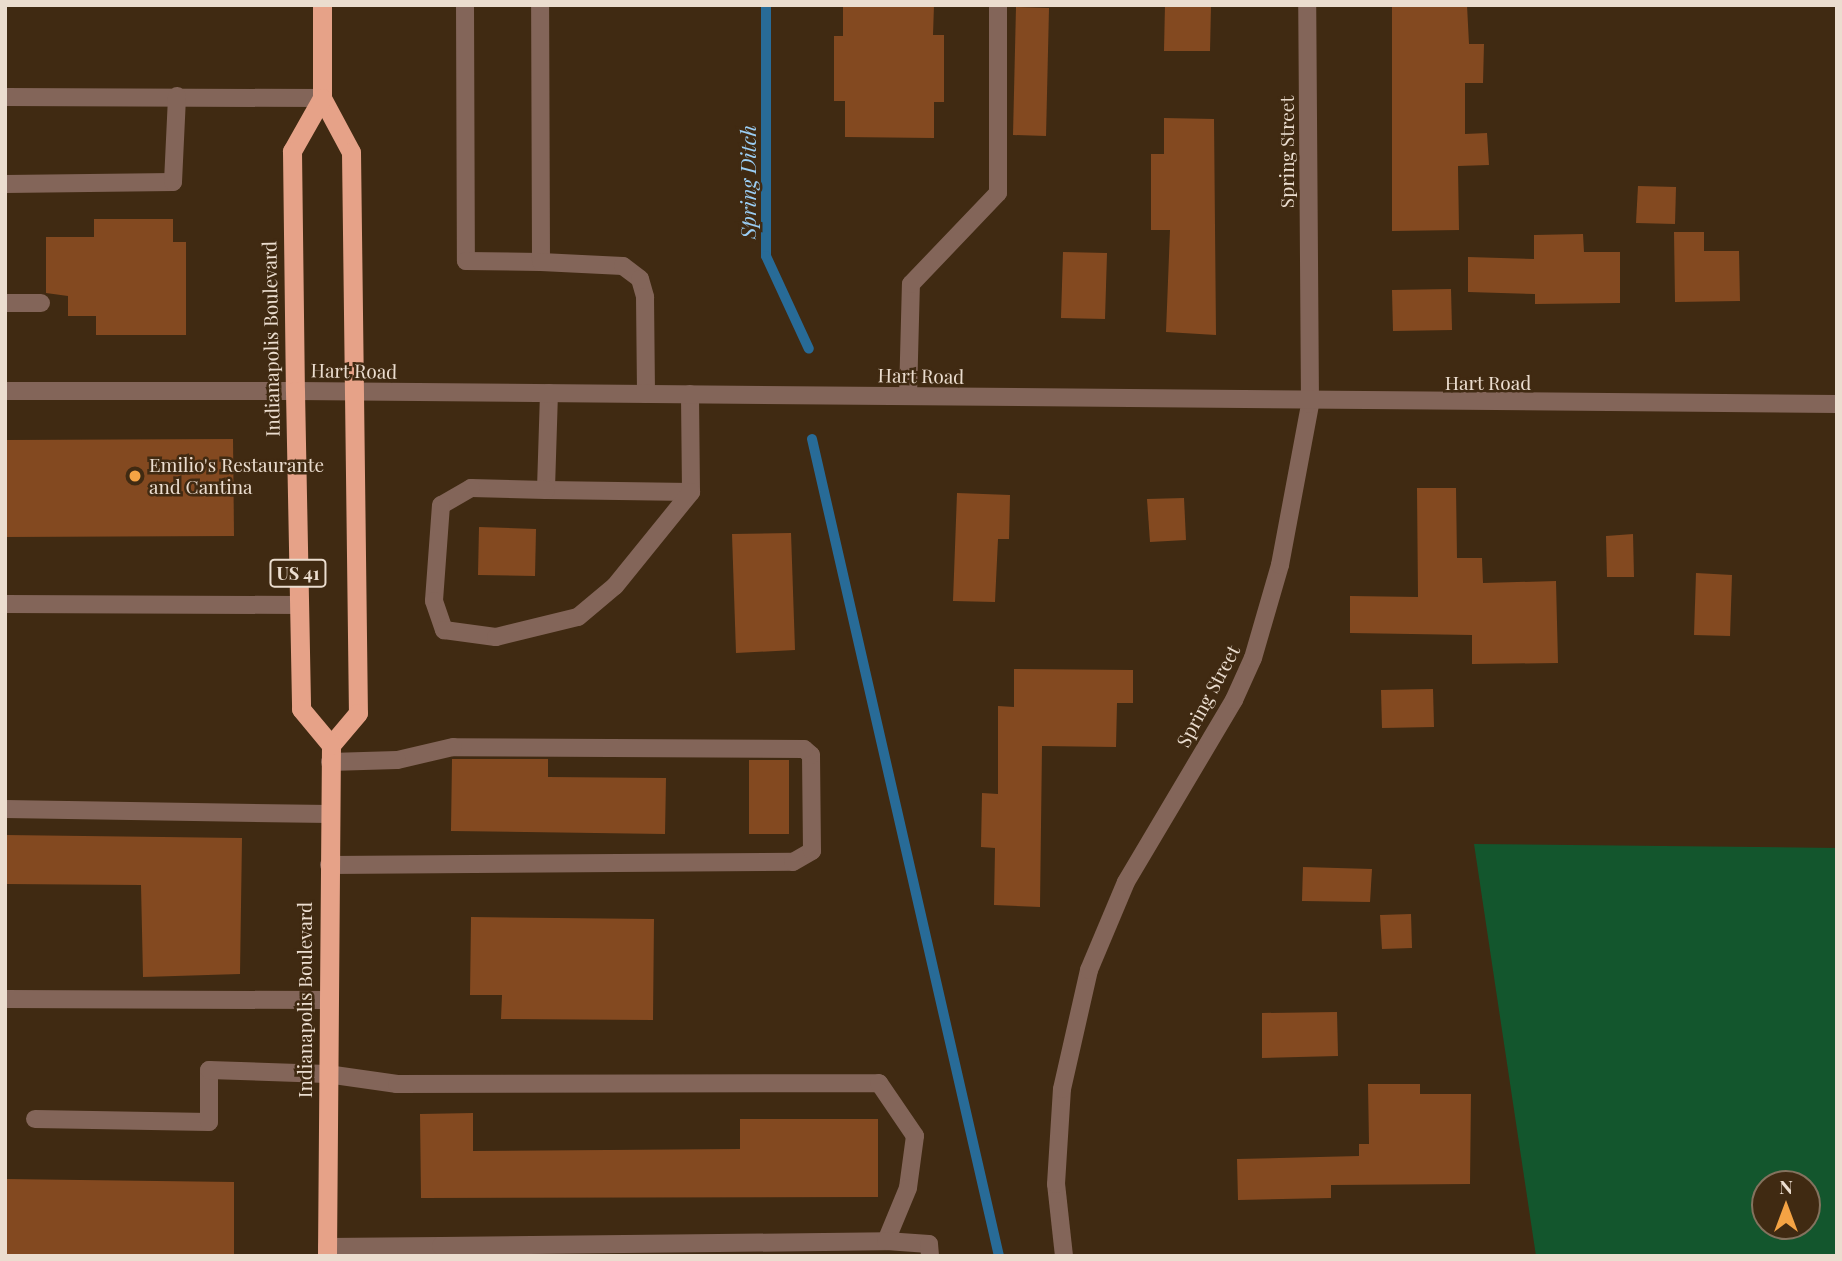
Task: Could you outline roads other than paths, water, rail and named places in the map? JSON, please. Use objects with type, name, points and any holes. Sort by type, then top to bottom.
[{"type":"highway","name":"Indianapolis Boulevard","points":[[322,5],[322,98],[351,152],[358,713],[331,754],[327,1251]]},
{"type":"highway","name":"Indianapolis Boulevard","points":[[322,98],[292,151],[295,391],[301,709],[331,754]]},
{"type":"street","points":[[465,5],[472,29],[473,113],[473,196],[466,261],[623,266],[640,279],[645,297],[646,394]]},
{"type":"street","points":[[540,5],[533,29],[535,196],[541,262]]},
{"type":"street","points":[[908,396],[911,284],[998,193],[998,5]]},
{"type":"street","name":"Spring Street","points":[[1064,1256],[1056,1184],[1062,1089],[1089,970],[1126,882],[1253,658],[1280,565],[1310,404],[1307,5]]},
{"type":"street","points":[[5,184],[173,182],[177,96]]},
{"type":"street","points":[[5,97],[322,98]]},
{"type":"street","points":[[5,303],[41,303]]},
{"type":"street","name":"Hart Road","points":[[5,391],[908,396],[1310,404],[1837,404]]},
{"type":"street","points":[[546,489],[549,393]]},
{"type":"street","points":[[690,394],[691,492],[615,586],[578,617],[496,637],[444,630],[434,601],[441,505],[471,488],[691,492]]},
{"type":"street","points":[[5,604],[299,605]]},
{"type":"street","points":[[329,865],[793,862],[813,851],[811,755],[804,750],[453,747],[397,760],[331,754]]},
{"type":"street","points":[[5,809],[330,814]]},
{"type":"street","points":[[5,999],[327,1000]]},
{"type":"street","points":[[34,1119],[209,1122],[209,1070],[327,1074],[397,1084],[879,1083],[915,1136],[908,1188],[886,1241]]},
{"type":"street","points":[[327,1251],[886,1241],[929,1244],[930,1256]]},
{"type":"waterway","name":"Spring Ditch","points":[[766,5],[766,256],[809,349]]},
{"type":"waterway","points":[[812,439],[999,1256]]},
{"type":"place","name":"Emilio's Restaurante and Cantina","points":[[135,476]]}]
